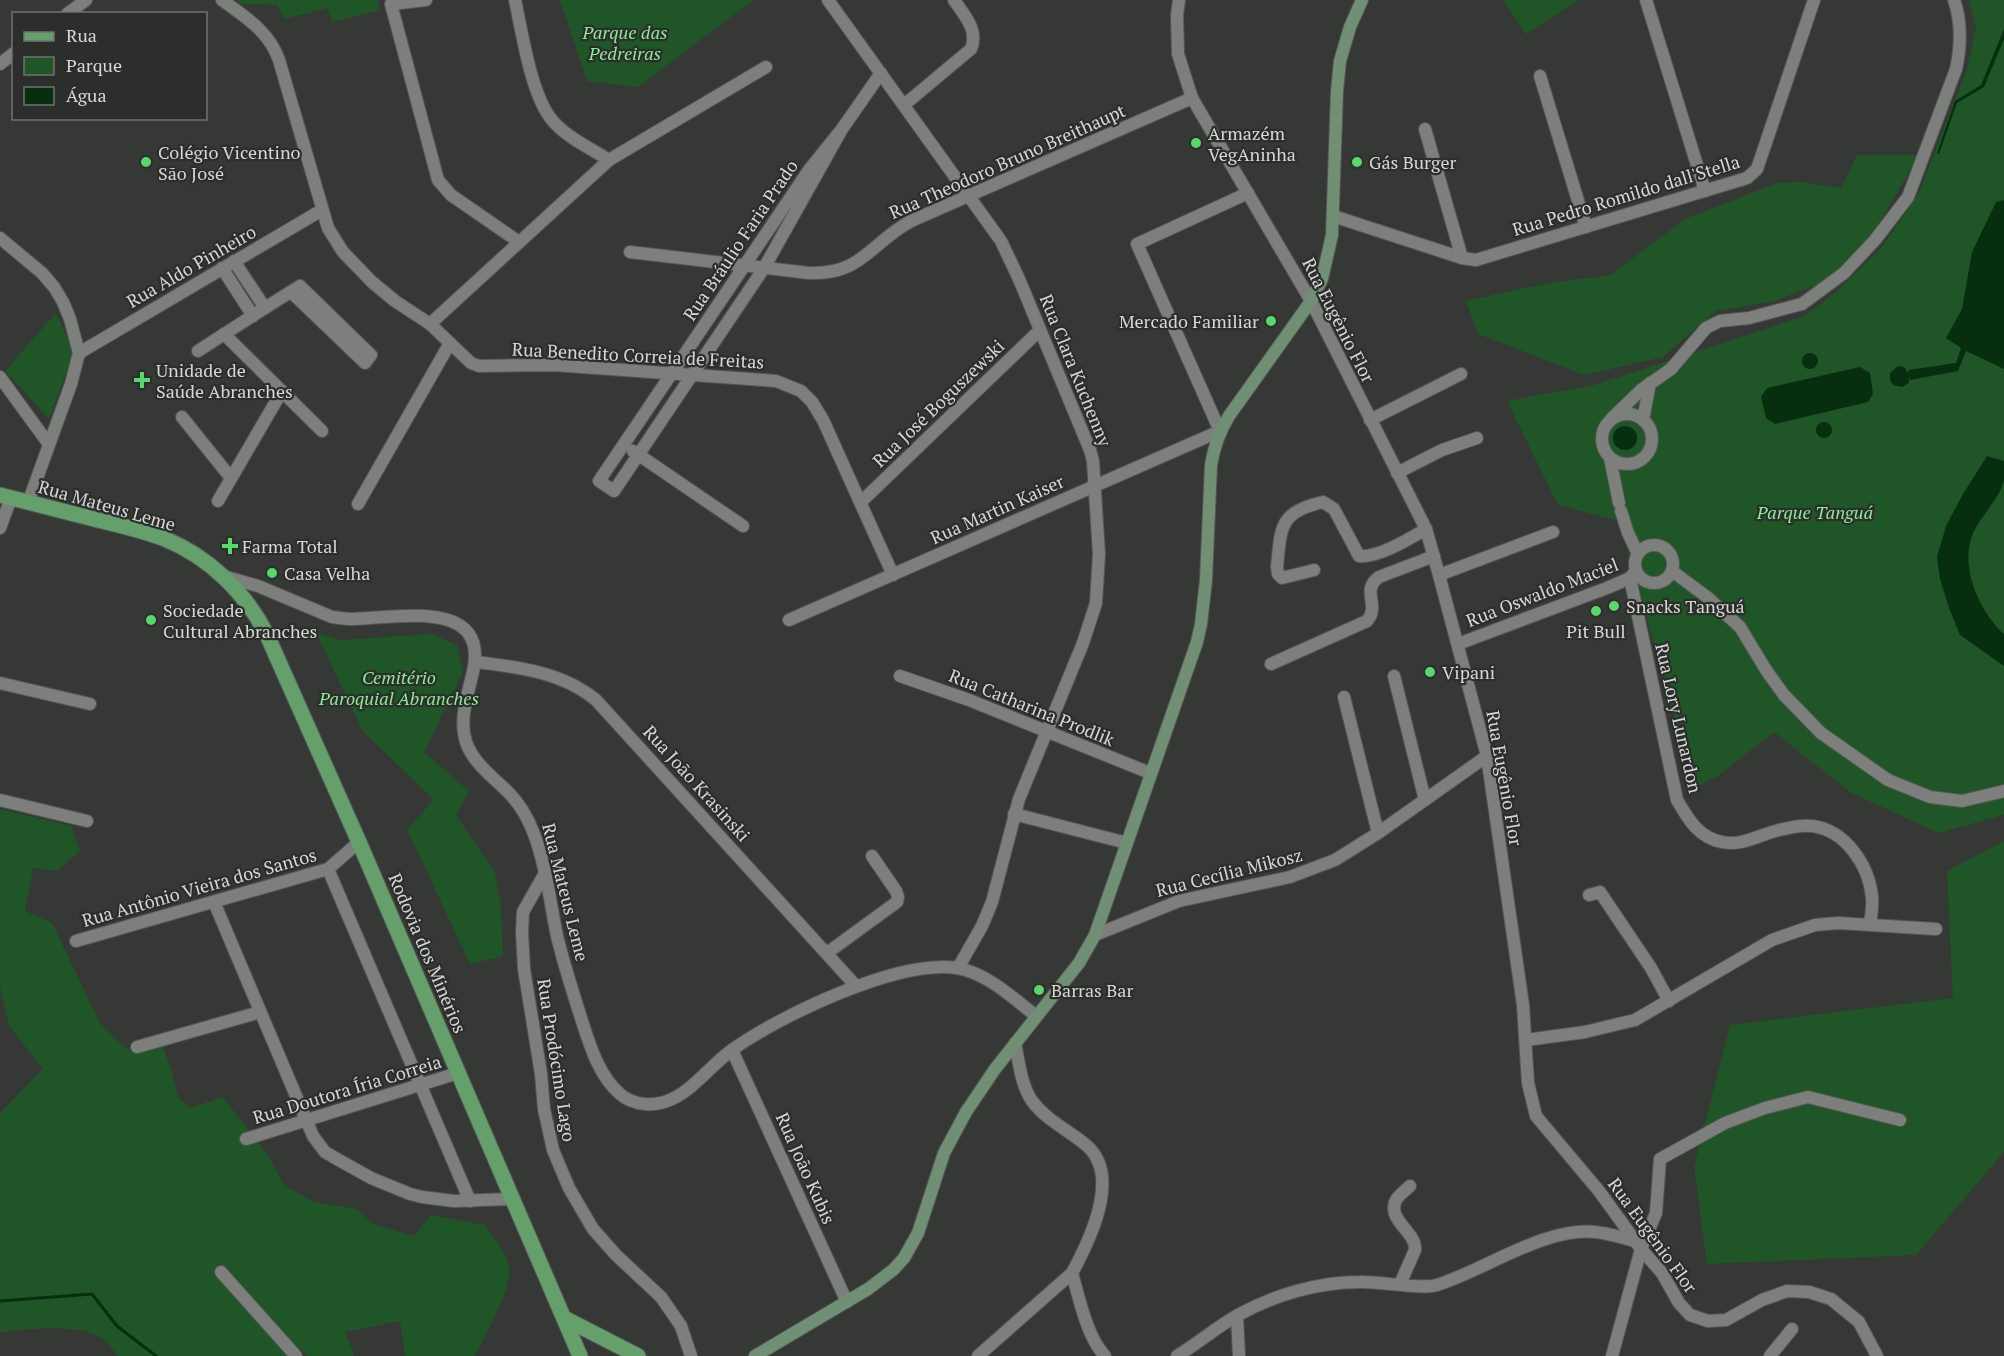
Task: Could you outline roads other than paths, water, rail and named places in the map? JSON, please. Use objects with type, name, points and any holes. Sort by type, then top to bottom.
[{"type":"main road","points":[[754,1356],[847,1302],[893,1269],[912,1246],[953,1134],[978,1092],[1079,963],[1095,935],[1201,624],[1206,580],[1211,465],[1220,431],[1311,301],[1326,266],[1332,235],[1339,68],[1350,27],[1362,0]]},
{"type":"main road","name":"Rua Mateus Leme","points":[[6,497],[166,540],[186,549],[221,576]]},
{"type":"main road","name":"Rodovia dos Minérios","points":[[221,576],[238,591],[260,622],[359,842],[578,1353]]},
{"type":"main road","points":[[564,1318],[639,1356]]},
{"type":"street","points":[[70,12],[86,0]]},
{"type":"street","name":"Rua Benedito Correia de Freitas","points":[[222,0],[264,33],[275,49],[328,228],[343,252],[383,292],[430,324],[471,363],[479,366],[544,365],[776,381],[801,391],[812,402],[828,427],[893,575]]},
{"type":"street","points":[[426,0],[392,4],[438,180],[451,195],[519,242]]},
{"type":"street","points":[[514,0],[534,83],[544,109],[561,128],[609,160]]},
{"type":"street","name":"Rua Clara Kuchenny","points":[[828,0],[1001,241],[1090,450],[1095,486],[1099,563],[1096,603],[1083,643],[1014,814],[992,902],[982,926],[958,968]]},
{"type":"street","points":[[904,105],[971,49],[974,42],[972,28],[954,0]]},
{"type":"street","name":"Rua Eugênio Flor","points":[[1179,0],[1178,54],[1192,98],[1311,301],[1426,529],[1487,756],[1523,1005],[1528,1083],[1536,1116],[1599,1191],[1638,1245],[1662,1273],[1679,1303],[1690,1315],[1708,1321],[1726,1320],[1762,1299],[1787,1291],[1809,1292],[1831,1299],[1859,1322],[1877,1356]]},
{"type":"street","points":[[1646,0],[1705,191]]},
{"type":"street","name":"Rua Pedro Romildo dall'Stella","points":[[1333,216],[1462,258],[1481,259],[1747,178],[1755,173],[1814,0]]},
{"type":"street","points":[[1612,418],[1629,414],[1643,420],[1651,434],[1652,443],[1649,451],[1635,463],[1617,463],[1604,451],[1601,442],[1606,424],[1612,418],[1641,390],[1671,369],[1706,328],[1720,321],[1749,318],[1802,304],[1844,273],[1875,240],[1908,196],[1956,69],[1961,49],[1958,11],[1954,0]]},
{"type":"street","points":[[0,64],[12,55]]},
{"type":"street","points":[[430,324],[609,160],[766,67]]},
{"type":"street","name":"Rua Bráulio Faria Prado","points":[[842,129],[764,268],[614,491],[599,481],[808,170],[842,129],[881,73]]},
{"type":"street","points":[[1539,76],[1586,227]]},
{"type":"street","name":"Rua Theodoro Bruno Breithaupt","points":[[630,252],[823,273],[849,268],[899,228],[1192,98]]},
{"type":"street","points":[[1425,129],[1462,258]]},
{"type":"street","points":[[1220,431],[1137,244],[1248,193]]},
{"type":"street","name":"Rua Aldo Pinheiro","points":[[79,352],[322,210]]},
{"type":"street","points":[[0,238],[42,273],[54,287],[70,319],[79,352],[71,384],[28,503]]},
{"type":"street","points":[[234,261],[264,308]]},
{"type":"street","points":[[222,268],[253,316]]},
{"type":"street","points":[[198,351],[300,286],[371,355],[365,363],[291,292]]},
{"type":"street","name":"Rua José Boguszewski","points":[[861,502],[1040,330]]},
{"type":"street","points":[[224,334],[322,431]]},
{"type":"street","points":[[358,504],[450,342]]},
{"type":"street","points":[[1370,420],[1461,374]]},
{"type":"street","points":[[0,377],[48,443]]},
{"type":"street","points":[[1643,420],[1650,383]]},
{"type":"street","points":[[218,501],[282,391]]},
{"type":"street","points":[[182,417],[231,478]]},
{"type":"street","name":"Rua Martin Kaiser","points":[[789,620],[1220,431]]},
{"type":"street","points":[[1397,473],[1442,450],[1477,438]]},
{"type":"street","points":[[623,445],[743,526]]},
{"type":"street","points":[[1610,458],[1620,507],[1628,533],[1638,554]]},
{"type":"street","points":[[0,528],[6,497]]},
{"type":"street","points":[[1314,570],[1282,578],[1278,574],[1277,567],[1283,524],[1290,515],[1307,505],[1323,501],[1334,509],[1359,556],[1367,557],[1403,542],[1426,529]]},
{"type":"street","points":[[1439,575],[1553,532]]},
{"type":"street","points":[[1653,545],[1663,548],[1671,555],[1672,571],[1664,581],[1655,583],[1633,575],[1638,554],[1642,549],[1653,545]]},
{"type":"street","points":[[1271,664],[1366,621],[1371,616],[1370,588],[1372,582],[1434,556]]},
{"type":"street","points":[[1672,571],[1707,597],[1740,627],[1784,695],[1821,734],[1888,780],[1930,797],[1962,801],[2004,791]]},
{"type":"street","name":"Rua Oswaldo Maciel","points":[[1458,644],[1633,575]]},
{"type":"street","name":"Rua Lory Lunardon","points":[[1633,575],[1677,800],[1692,825],[1710,838],[1723,843],[1737,843],[1784,829],[1812,826],[1835,834],[1854,851],[1869,878],[1873,899],[1870,925]]},
{"type":"street","name":"Rua Mateus Leme","points":[[221,576],[258,586],[332,617],[363,619],[441,616],[461,626],[468,634],[474,645],[476,662],[465,712],[463,727],[465,740],[476,761],[510,794],[528,819],[538,846],[562,958],[587,1035],[600,1069],[620,1094],[629,1100],[646,1104],[672,1099],[690,1087],[732,1050],[765,1029],[856,986],[911,971],[958,968],[993,983],[1036,1016]]},
{"type":"street","name":"Rua João Krasinski","points":[[476,662],[553,676],[573,684],[596,700],[856,986]]},
{"type":"street","name":"Rua Catharina Prodlik","points":[[900,676],[1047,731],[1150,773]]},
{"type":"street","points":[[1394,676],[1425,800]]},
{"type":"street","points":[[0,683],[90,705]]},
{"type":"street","points":[[1344,698],[1378,833]]},
{"type":"street","name":"Rua Cecília Mikosz","points":[[1095,935],[1179,901],[1304,873],[1343,856],[1487,756]]},
{"type":"street","points":[[0,800],[87,821]]},
{"type":"street","points":[[1014,814],[1127,843]]},
{"type":"street","name":"Rua Antônio Vieira dos Santos","points":[[76,941],[328,869],[359,842]]},
{"type":"street","points":[[826,953],[897,902],[896,891],[872,856]]},
{"type":"street","points":[[328,869],[470,1201]]},
{"type":"street","name":"Rua Prodócimo Lago","points":[[544,873],[523,912],[522,932],[524,969],[541,1074],[544,1109],[553,1150],[569,1188],[593,1229],[616,1255],[661,1297],[681,1326],[691,1356]]},
{"type":"street","points":[[1589,895],[1600,892],[1651,968],[1669,1001]]},
{"type":"street","points":[[214,902],[307,1120],[318,1144],[325,1152],[371,1178],[422,1197],[470,1201],[512,1199]]},
{"type":"street","points":[[1526,1040],[1585,1032],[1635,1020],[1772,940],[1815,925],[1838,923],[1936,929]]},
{"type":"street","points":[[137,1047],[260,1012]]},
{"type":"street","points":[[978,1356],[1072,1273],[1089,1241],[1100,1202],[1102,1177],[1095,1155],[1088,1147],[1049,1119],[1032,1101],[1023,1082],[1015,1043]]},
{"type":"street","name":"Rua João Kubis","points":[[732,1050],[847,1302]]},
{"type":"street","name":"Rua Doutora Íria Correia","points":[[246,1139],[458,1073]]},
{"type":"street","points":[[1611,1356],[1638,1245],[1656,1213],[1660,1159],[1725,1123],[1766,1108],[1808,1097],[1900,1120]]},
{"type":"street","points":[[1400,1284],[1416,1250],[1416,1245],[1397,1218],[1395,1207],[1396,1199],[1410,1186]]},
{"type":"street","points":[[1178,1356],[1193,1351],[1237,1316],[1265,1302],[1309,1287],[1359,1282],[1434,1286],[1532,1243],[1564,1234],[1594,1231],[1638,1245]]},
{"type":"street","points":[[221,1272],[296,1356]]},
{"type":"street","points":[[1072,1273],[1089,1327],[1105,1356]]},
{"type":"street","points":[[1237,1316],[1239,1356]]},
{"type":"street","points":[[1770,1356],[1792,1329]]},
{"type":"water","points":[[2004,29],[2004,39],[1984,87],[1957,103],[1939,154],[1937,153],[1955,101],[1981,85]]},
{"type":"water","points":[[2004,200],[2004,369],[1966,351],[1958,371],[1910,380],[1909,376],[1909,383],[1902,387],[1893,385],[1890,373],[1898,366],[1904,367],[1908,373],[1909,370],[1956,363],[1961,348],[1946,338],[1962,309],[1972,252],[1996,202]]},
{"type":"water","points":[[1810,353],[1816,355],[1818,361],[1816,367],[1810,369],[1804,367],[1802,361],[1804,355]]},
{"type":"water","points":[[1860,367],[1870,373],[1873,394],[1868,402],[1775,424],[1766,418],[1761,397],[1767,388]]},
{"type":"water","points":[[1821,422],[1827,422],[1832,430],[1830,436],[1821,438],[1816,433],[1816,427]]},
{"type":"water","points":[[1625,426],[1630,427],[1636,433],[1636,443],[1630,449],[1625,450],[1620,449],[1614,443],[1613,438],[1614,433],[1620,427]]},
{"type":"water","points":[[1987,456],[2004,461],[2004,479],[1999,493],[1972,536],[1969,562],[1980,602],[2004,634],[2004,666],[1960,635],[1940,579],[1937,557],[1946,526]]},
{"type":"waterway","points":[[0,1301],[92,1294],[117,1326],[156,1356]]},
{"type":"place","name":"Armazém VegAninha","points":[[1196,143]]},
{"type":"place","name":"Colégio Vicentino São José","points":[[146,162]]},
{"type":"place","name":"Gás Burger","points":[[1357,162]]},
{"type":"place","name":"Mercado Familiar","points":[[1271,321]]},
{"type":"place","name":"Unidade de Saúde Abranches","points":[[142,380]]},
{"type":"place","name":"Farma Total","points":[[230,546]]},
{"type":"place","name":"Casa Velha","points":[[272,573]]},
{"type":"place","name":"Snacks Tanguá","points":[[1614,606]]},
{"type":"place","name":"Pit Bull","points":[[1596,611]]},
{"type":"place","name":"Sociedade Cultural Abranches","points":[[151,620]]},
{"type":"place","name":"Vipani","points":[[1430,672]]},
{"type":"place","name":"Barras Bar","points":[[1039,990]]},
{"type":"park label","name":"Parque das Pedreiras","points":[[625,42]]},
{"type":"park label","name":"Parque Tanguá","points":[[1815,512]]},
{"type":"park label","name":"Cemitério Paroquial Abranches","points":[[399,687]]}]
